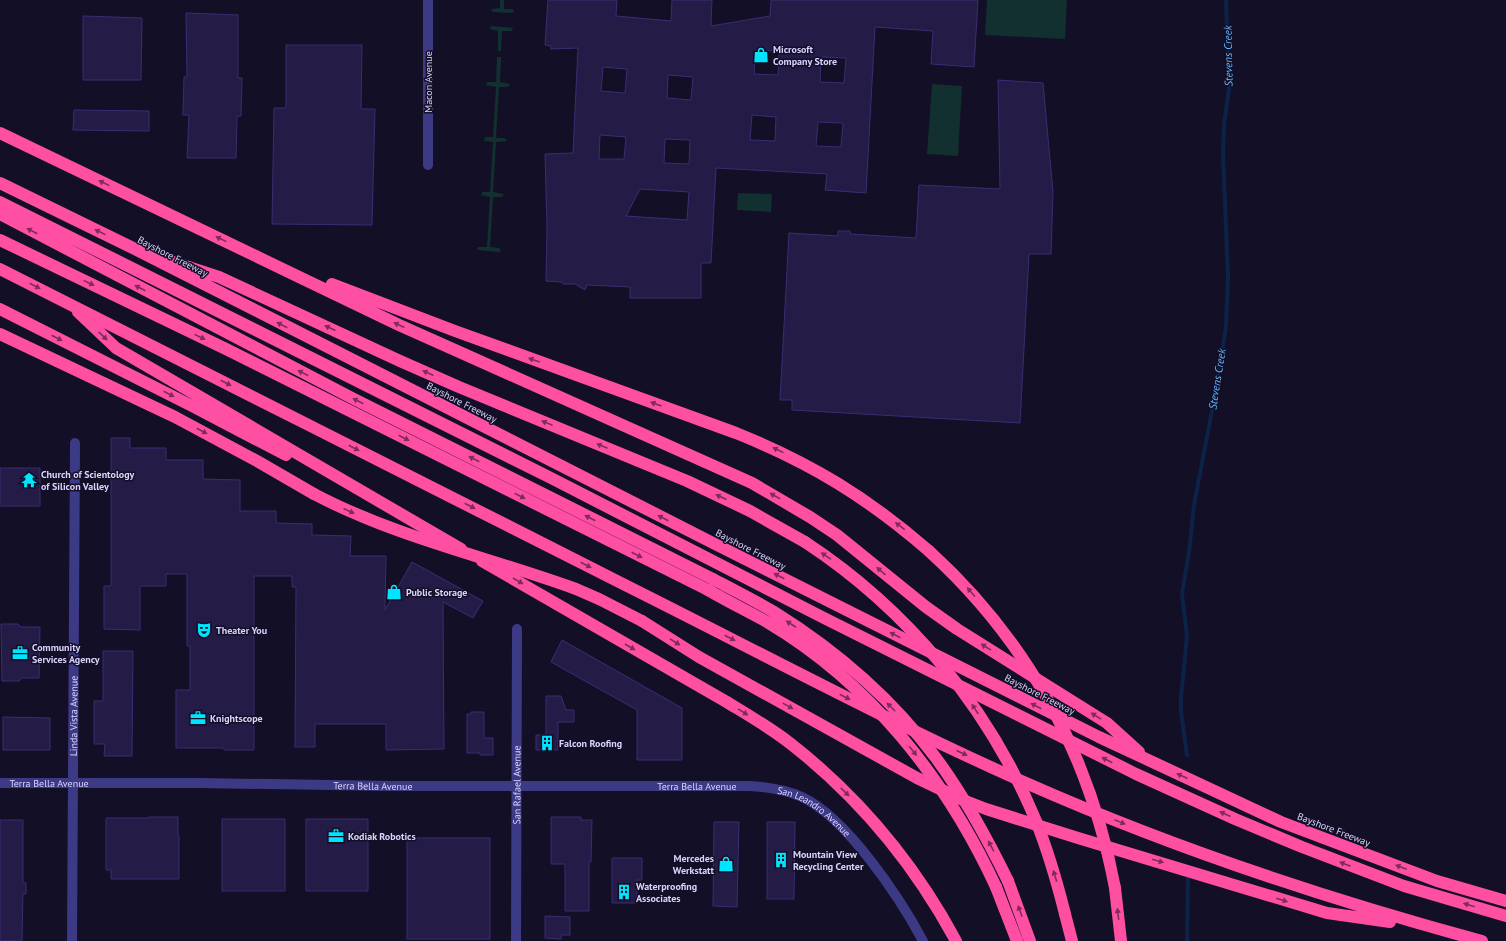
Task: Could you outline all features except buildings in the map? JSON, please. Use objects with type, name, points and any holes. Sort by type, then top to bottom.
[{"type":"highway","points":[[0,133],[399,325],[752,482],[837,535],[905,591],[950,624],[1107,723],[1147,760]]},
{"type":"highway","name":"Bayshore Freeway","points":[[0,183],[135,249],[727,550],[1147,760],[1281,822],[1437,881],[1506,901]]},
{"type":"highway","points":[[0,202],[546,475],[838,625],[1136,774],[1235,819],[1302,847],[1404,886],[1506,916]]},
{"type":"highway","points":[[0,214],[710,585],[768,622],[844,679],[888,722],[924,765],[953,806],[977,848],[996,887],[1016,941]]},
{"type":"highway","points":[[0,240],[710,585],[757,602],[802,630],[852,670],[897,713],[936,758],[983,830],[1008,881],[1030,941]]},
{"type":"highway","points":[[135,249],[218,277],[420,370],[687,481],[750,511],[805,542],[847,571],[891,610],[943,666],[971,703],[1009,765],[1035,821],[1052,868],[1072,941]]},
{"type":"highway","points":[[256,256],[441,326],[768,446],[814,468],[882,512],[929,551],[966,587],[1000,626],[1027,665],[1057,715],[1079,763],[1104,837],[1115,888],[1121,941]]},
{"type":"highway","points":[[0,269],[855,702],[1018,779],[1130,826],[1307,890],[1482,941]]},
{"type":"highway","points":[[70,304],[116,348],[431,532],[725,701],[759,721],[791,744],[846,792],[888,838],[921,883],[956,941]]},
{"type":"highway","points":[[0,309],[192,406],[431,532]]},
{"type":"highway","points":[[0,328],[107,384],[208,434],[337,506],[391,529],[534,574],[599,599],[642,622],[699,657],[941,790],[975,804],[1078,838],[1327,913],[1427,926]]},
{"type":"highway","points":[[0,334],[107,384]]},
{"type":"street","name":"Macon Avenue","points":[[428,0],[428,165]]},
{"type":"street","name":"Linda Vista Avenue","points":[[72,941],[75,443]]},
{"type":"street","name":"San Rafael Avenue","points":[[516,941],[517,629]]},
{"type":"street","name":"Terra Bella Avenue","points":[[0,783],[745,786]]},
{"type":"street","name":"San Leandro Avenue","points":[[745,786],[760,786],[790,792],[818,806],[832,818],[879,872],[923,941]]},
{"type":"green space","points":[[500,0],[504,0],[504,9],[513,9],[514,12],[492,12],[491,9],[500,8]]},
{"type":"green space","points":[[987,0],[1067,0],[1065,39],[985,35]]},
{"type":"green space","points":[[492,26],[513,28],[512,31],[502,31],[501,51],[498,51],[498,31],[490,29]]},
{"type":"green space","points":[[497,57],[501,57],[500,82],[510,84],[508,87],[499,87],[496,138],[505,138],[507,141],[496,142],[493,192],[504,194],[502,197],[493,197],[490,247],[499,248],[501,251],[499,252],[477,250],[478,247],[487,247],[490,197],[481,195],[482,192],[490,192],[493,142],[484,141],[485,137],[493,137],[496,87],[486,85],[487,82],[496,82]]},
{"type":"green space","points":[[932,84],[962,86],[958,156],[927,154]]},
{"type":"green space","points":[[738,193],[772,194],[771,212],[737,210]]},
{"type":"waterway","name":"Stevens Creek","points":[[1187,755],[1181,712],[1187,636],[1182,594],[1189,552],[1194,505],[1218,379],[1226,326],[1228,277],[1223,154],[1224,124],[1229,89],[1226,0]]},
{"type":"waterway","name":"Stevens Creek","points":[[1187,941],[1188,874]]},
{"type":"place","name":"Microsoft Company Store","points":[[761,55]]},
{"type":"place","name":"Church of Scientology of Silicon Valley","points":[[29,480]]},
{"type":"place","name":"Public Storage","points":[[394,592]]},
{"type":"place","name":"Theater You","points":[[204,630]]},
{"type":"place","name":"Community Services Agency","points":[[20,653]]},
{"type":"place","name":"Knightscope","points":[[198,718]]},
{"type":"place","name":"Falcon Roofing","points":[[547,743]]},
{"type":"place","name":"Kodiak Robotics","points":[[336,836]]},
{"type":"place","name":"Mountain View Recycling Center","points":[[781,860]]},
{"type":"place","name":"Mercedes Werkstatt","points":[[726,864]]},
{"type":"place","name":"Waterproofing Associates","points":[[624,892]]}]
